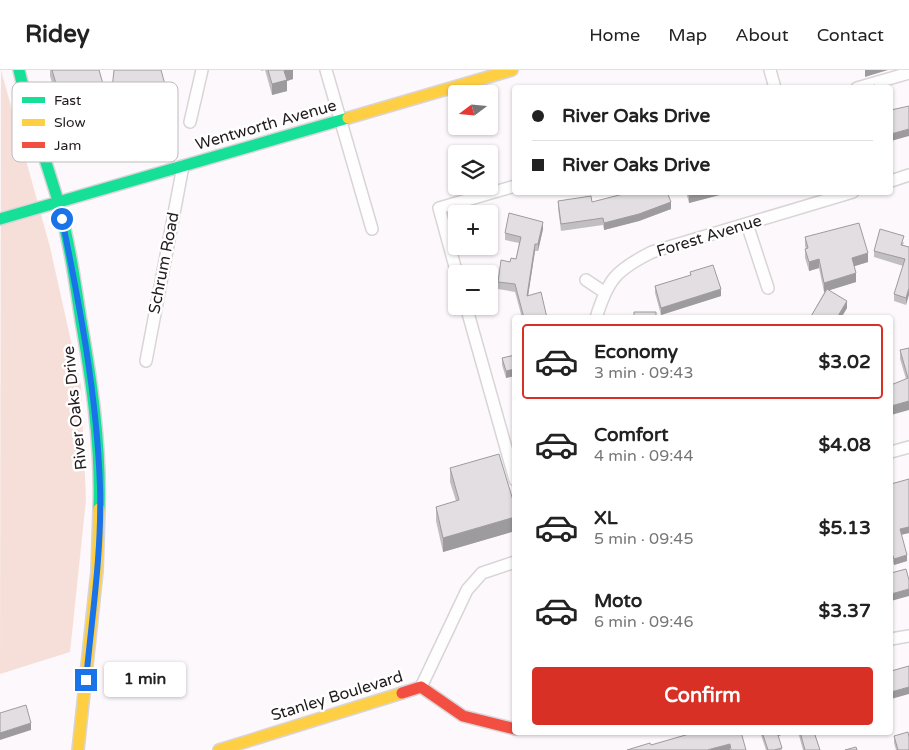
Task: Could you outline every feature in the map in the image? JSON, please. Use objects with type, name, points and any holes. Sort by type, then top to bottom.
[{"type":"street","points":[[190,122],[202,70]]},
{"type":"street","points":[[326,70],[372,229]]},
{"type":"street","name":"Wentworth Avenue","points":[[0,219],[512,70]]},
{"type":"street","points":[[770,70],[774,85]]},
{"type":"street","points":[[867,85],[909,73]]},
{"type":"street","name":"River Oaks Drive","points":[[45,162],[58,202],[76,288],[92,385],[100,487],[97,570],[78,750]]},
{"type":"street","name":"Schrum Road","points":[[146,361],[183,166]]},
{"type":"street","points":[[893,180],[909,176]]},
{"type":"street","points":[[455,265],[439,208],[512,187]]},
{"type":"street","name":"Forest Avenue","points":[[597,315],[604,292],[624,266],[652,252],[842,195]]},
{"type":"street","points":[[747,224],[768,288]]},
{"type":"street","points":[[586,280],[604,292]]},
{"type":"street","points":[[469,315],[512,469]]},
{"type":"street","points":[[893,451],[909,447]]},
{"type":"street","points":[[421,687],[450,622],[467,590],[482,574],[512,563]]},
{"type":"street","points":[[893,638],[909,636]]},
{"type":"street","name":"Stanley Boulevard","points":[[219,750],[421,687],[463,716],[512,728]]},
{"type":"shaded area","points":[[1,70],[12,110],[12,162],[26,162],[50,247],[81,386],[86,500],[70,652],[0,674]]},
{"type":"building","points":[[52,70],[99,70],[102,82],[56,82]]},
{"type":"building","points":[[114,70],[161,70],[164,82],[113,82]]},
{"type":"building","points":[[268,70],[288,70],[284,71],[287,80],[272,84]]},
{"type":"building","points":[[909,106],[909,129],[893,133],[893,110]]},
{"type":"building","points":[[619,195],[668,195],[671,202],[639,214],[604,223],[603,218],[561,224],[558,201],[591,196],[592,202]]},
{"type":"building","points":[[509,213],[543,222],[538,244],[535,244],[527,296],[541,292],[546,315],[523,315],[515,284],[498,282],[501,260],[510,262],[511,258],[516,259],[521,237],[505,233]]},
{"type":"building","points":[[859,223],[868,253],[852,258],[856,273],[824,283],[819,259],[809,262],[805,249],[808,248],[805,237]]},
{"type":"building","points":[[880,229],[904,236],[901,245],[909,247],[909,288],[906,298],[894,294],[905,259],[874,251]]},
{"type":"building","points":[[713,265],[721,289],[661,308],[655,286],[691,275],[690,272]]},
{"type":"building","points":[[827,289],[847,301],[839,315],[812,315]]},
{"type":"building","points":[[634,312],[656,312],[656,315],[634,315]]},
{"type":"building","points":[[909,348],[909,401],[893,405],[893,384],[908,378],[900,350]]},
{"type":"building","points":[[512,356],[512,370],[506,371],[502,358]]},
{"type":"building","points":[[499,454],[512,497],[512,518],[443,538],[436,507],[459,500],[450,468]]},
{"type":"building","points":[[909,479],[909,527],[900,529],[907,555],[894,559],[893,556],[893,483]]},
{"type":"building","points":[[906,569],[909,589],[893,593],[893,572]]},
{"type":"building","points":[[909,666],[909,687],[893,691],[893,670]]},
{"type":"building","points":[[26,705],[31,723],[0,733],[0,713]]},
{"type":"building","points":[[908,732],[909,750],[898,750],[894,736]]},
{"type":"building","points":[[686,735],[742,735],[746,750],[731,750],[730,744],[707,750],[627,750],[650,743],[651,745]]},
{"type":"building","points":[[763,735],[778,735],[782,748],[768,750]]},
{"type":"building","points":[[801,735],[815,735],[820,750],[805,750]]},
{"type":"building","points":[[856,747],[857,750],[845,750]]},
{"type":"traffic: fast","points":[[19,70],[22,82]]},
{"type":"traffic: fast","points":[[0,219],[348,118]]},
{"type":"traffic: fast","points":[[45,162],[65,231],[89,368],[99,462],[99,509]]},
{"type":"traffic: slow","points":[[348,118],[512,70]]},
{"type":"traffic: slow","points":[[78,750],[97,571],[99,509]]},
{"type":"traffic: slow","points":[[219,750],[402,693]]},
{"type":"traffic: jam","points":[[402,693],[421,687],[463,716],[512,728]]},
{"type":"route","points":[[62,219],[76,288],[92,385],[100,487],[97,570],[86,680]]}]
